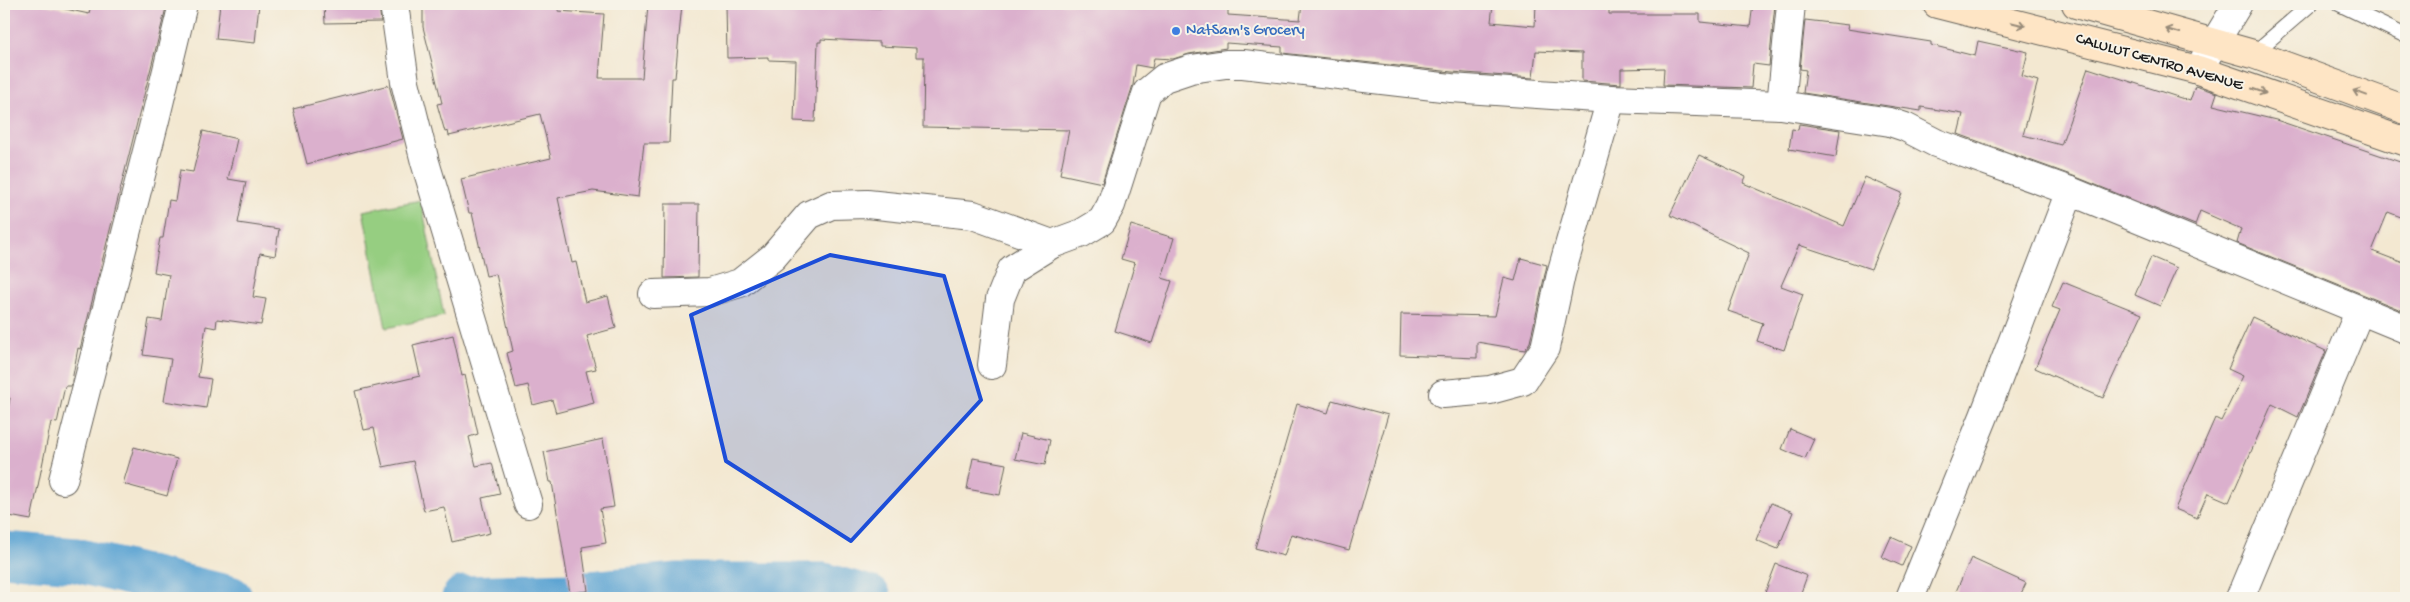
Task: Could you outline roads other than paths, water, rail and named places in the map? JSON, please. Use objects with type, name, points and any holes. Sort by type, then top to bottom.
[{"type":"main road","name":"CALULUT CENTRO AVENUE","points":[[1937,4],[2198,70],[2406,142]]},
{"type":"main road","points":[[2076,4],[2253,54],[2406,110]]},
{"type":"street","points":[[63,480],[156,120],[183,4]]},
{"type":"street","points":[[394,4],[405,82],[425,162],[528,504]]},
{"type":"street","points":[[1782,105],[1791,4]]},
{"type":"street","points":[[2198,70],[2238,4]]},
{"type":"street","points":[[992,365],[1000,299],[1012,269],[1052,244],[1082,233],[1102,221],[1111,204],[1147,92],[1164,78],[1191,69],[1244,64],[1451,88],[1611,99],[1782,105],[1890,122],[1936,143],[2070,191],[2406,329]]},
{"type":"street","points":[[1443,394],[1490,390],[1523,381],[1545,348],[1561,274],[1611,99]]},
{"type":"street","points":[[1910,598],[1984,416],[2070,191]]},
{"type":"street","points":[[653,294],[710,292],[740,283],[773,257],[809,215],[831,204],[867,204],[973,215],[1052,244]]},
{"type":"street","points":[[2240,598],[2360,310]]},
{"type":"lane","points":[[2253,54],[2311,4]]},
{"type":"lane","points":[[2339,4],[2406,36]]},
{"type":"waterway","points":[[4,554],[76,560],[230,598]]},
{"type":"waterway","points":[[464,598],[568,595],[678,585],[823,585],[869,598]]},
{"type":"place","name":"NatSam's Grocery","points":[[1176,31]]}]
